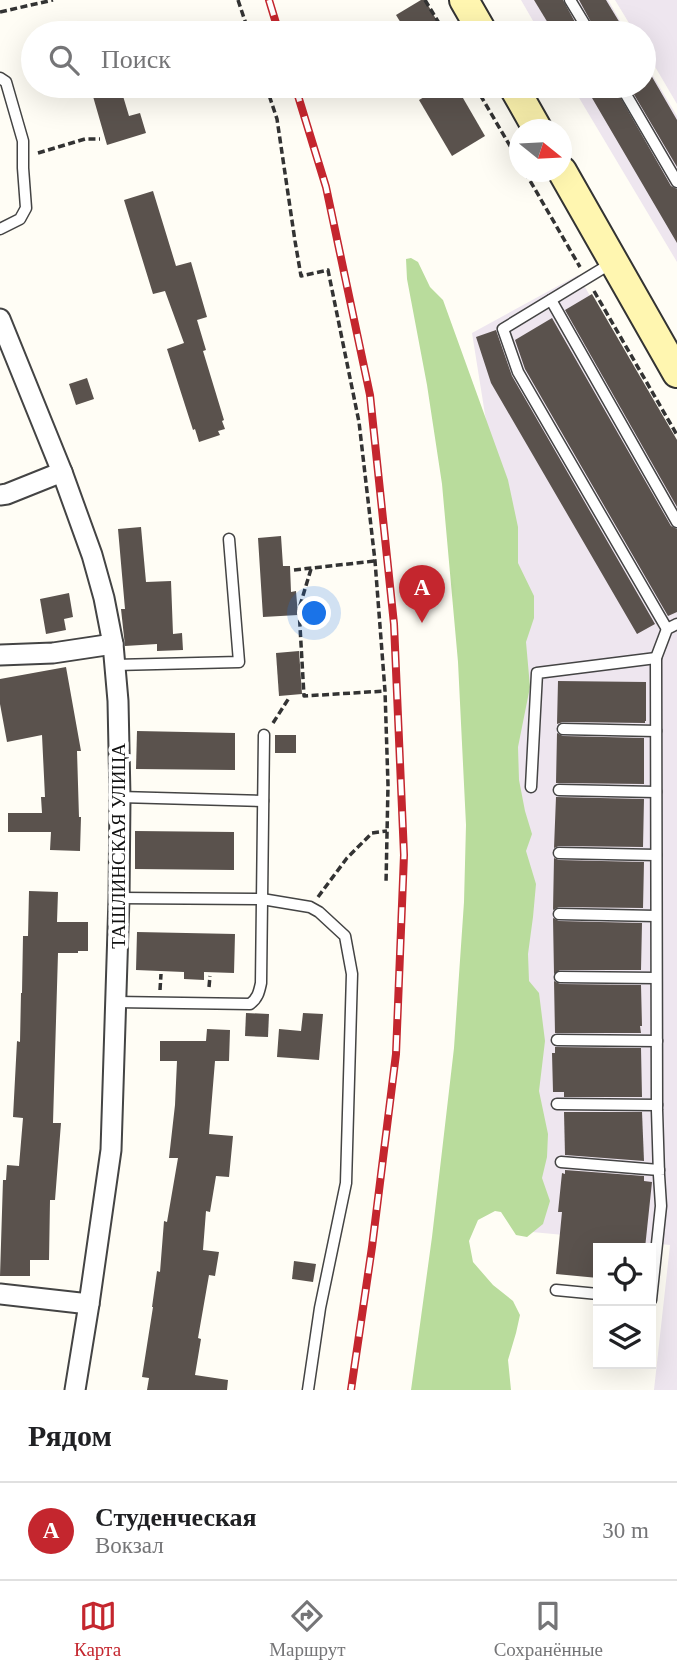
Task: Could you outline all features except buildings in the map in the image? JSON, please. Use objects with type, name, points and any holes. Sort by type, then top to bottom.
[{"type":"main road","points":[[464,0],[476,21]]},
{"type":"main road","points":[[520,98],[532,119]]},
{"type":"main road","points":[[568,182],[677,373]]},
{"type":"street","name":"ТАШЛИНСКАЯ УЛИЦА","points":[[0,319],[62,472],[92,555],[113,644],[118,701],[119,898],[111,1150],[75,1390]]},
{"type":"street","points":[[0,495],[62,472]]},
{"type":"street","points":[[0,655],[53,653],[113,644]]},
{"type":"street","points":[[0,1294],[89,1304]]},
{"type":"lane","points":[[570,0],[583,21]]},
{"type":"lane","points":[[0,78],[6,82],[23,141],[26,208],[20,219],[0,229]]},
{"type":"lane","points":[[628,98],[677,182]]},
{"type":"lane","points":[[614,262],[503,329],[518,372],[667,629]]},
{"type":"lane","points":[[551,300],[677,522]]},
{"type":"lane","points":[[115,665],[239,662],[229,539]]},
{"type":"lane","points":[[656,1257],[662,1206],[657,1105],[656,658],[667,629],[677,624]]},
{"type":"lane","points":[[531,787],[537,673],[656,658]]},
{"type":"lane","points":[[563,729],[656,731]]},
{"type":"lane","points":[[116,1002],[250,1004],[259,993],[264,735]]},
{"type":"lane","points":[[559,790],[656,792]]},
{"type":"lane","points":[[120,797],[263,801]]},
{"type":"lane","points":[[559,853],[656,855]]},
{"type":"lane","points":[[119,898],[262,899],[310,907],[345,936],[352,974],[346,1183],[320,1308],[308,1390]]},
{"type":"lane","points":[[559,914],[656,916]]},
{"type":"lane","points":[[560,976],[656,978]]},
{"type":"lane","points":[[557,1040],[657,1041]]},
{"type":"lane","points":[[557,1104],[657,1105]]},
{"type":"lane","points":[[561,1162],[659,1170]]},
{"type":"lane","points":[[556,1290],[593,1294]]},
{"type":"path","points":[[0,12],[53,0]]},
{"type":"path","points":[[238,0],[245,21]]},
{"type":"path","points":[[425,0],[437,21]]},
{"type":"path","points":[[270,98],[277,119],[301,276],[328,270],[359,422],[386,691],[386,884]]},
{"type":"path","points":[[482,98],[509,144]]},
{"type":"path","points":[[23,158],[85,139],[100,139]]},
{"type":"path","points":[[531,182],[677,435]]},
{"type":"path","points":[[294,570],[375,561]]},
{"type":"path","points":[[311,569],[299,609],[304,696],[386,691]]},
{"type":"path","points":[[264,735],[289,698]]},
{"type":"path","points":[[310,907],[347,858],[372,832],[387,831]]},
{"type":"shaded area","points":[[521,0],[608,0],[620,21],[533,21]]},
{"type":"shaded area","points":[[615,0],[677,0],[677,104],[656,68],[656,21],[628,21]]},
{"type":"shaded area","points":[[656,81],[677,116],[677,262],[579,98],[656,98]]},
{"type":"shaded area","points":[[578,275],[677,446],[677,1390],[654,1390],[670,1245],[532,1232],[502,521],[472,333]]},
{"type":"green space","points":[[411,258],[418,262],[430,287],[443,300],[508,480],[518,527],[518,563],[534,596],[534,618],[526,642],[530,687],[518,747],[519,780],[532,834],[526,851],[536,884],[528,954],[529,981],[539,993],[545,1041],[539,1091],[548,1134],[547,1157],[542,1178],[550,1201],[543,1224],[527,1237],[516,1235],[501,1212],[495,1211],[478,1220],[469,1241],[473,1262],[493,1285],[513,1301],[520,1315],[508,1360],[511,1390],[411,1390],[454,1048],[464,902],[466,825],[458,662],[442,484],[407,279],[406,259]]},
{"type":"railway","points":[[269,0],[275,21]]},
{"type":"railway","points":[[299,98],[326,187],[370,395],[394,624],[404,855],[396,1054],[351,1390]]},
{"type":"place","name":"Студенческая","points":[[422,623]]}]
